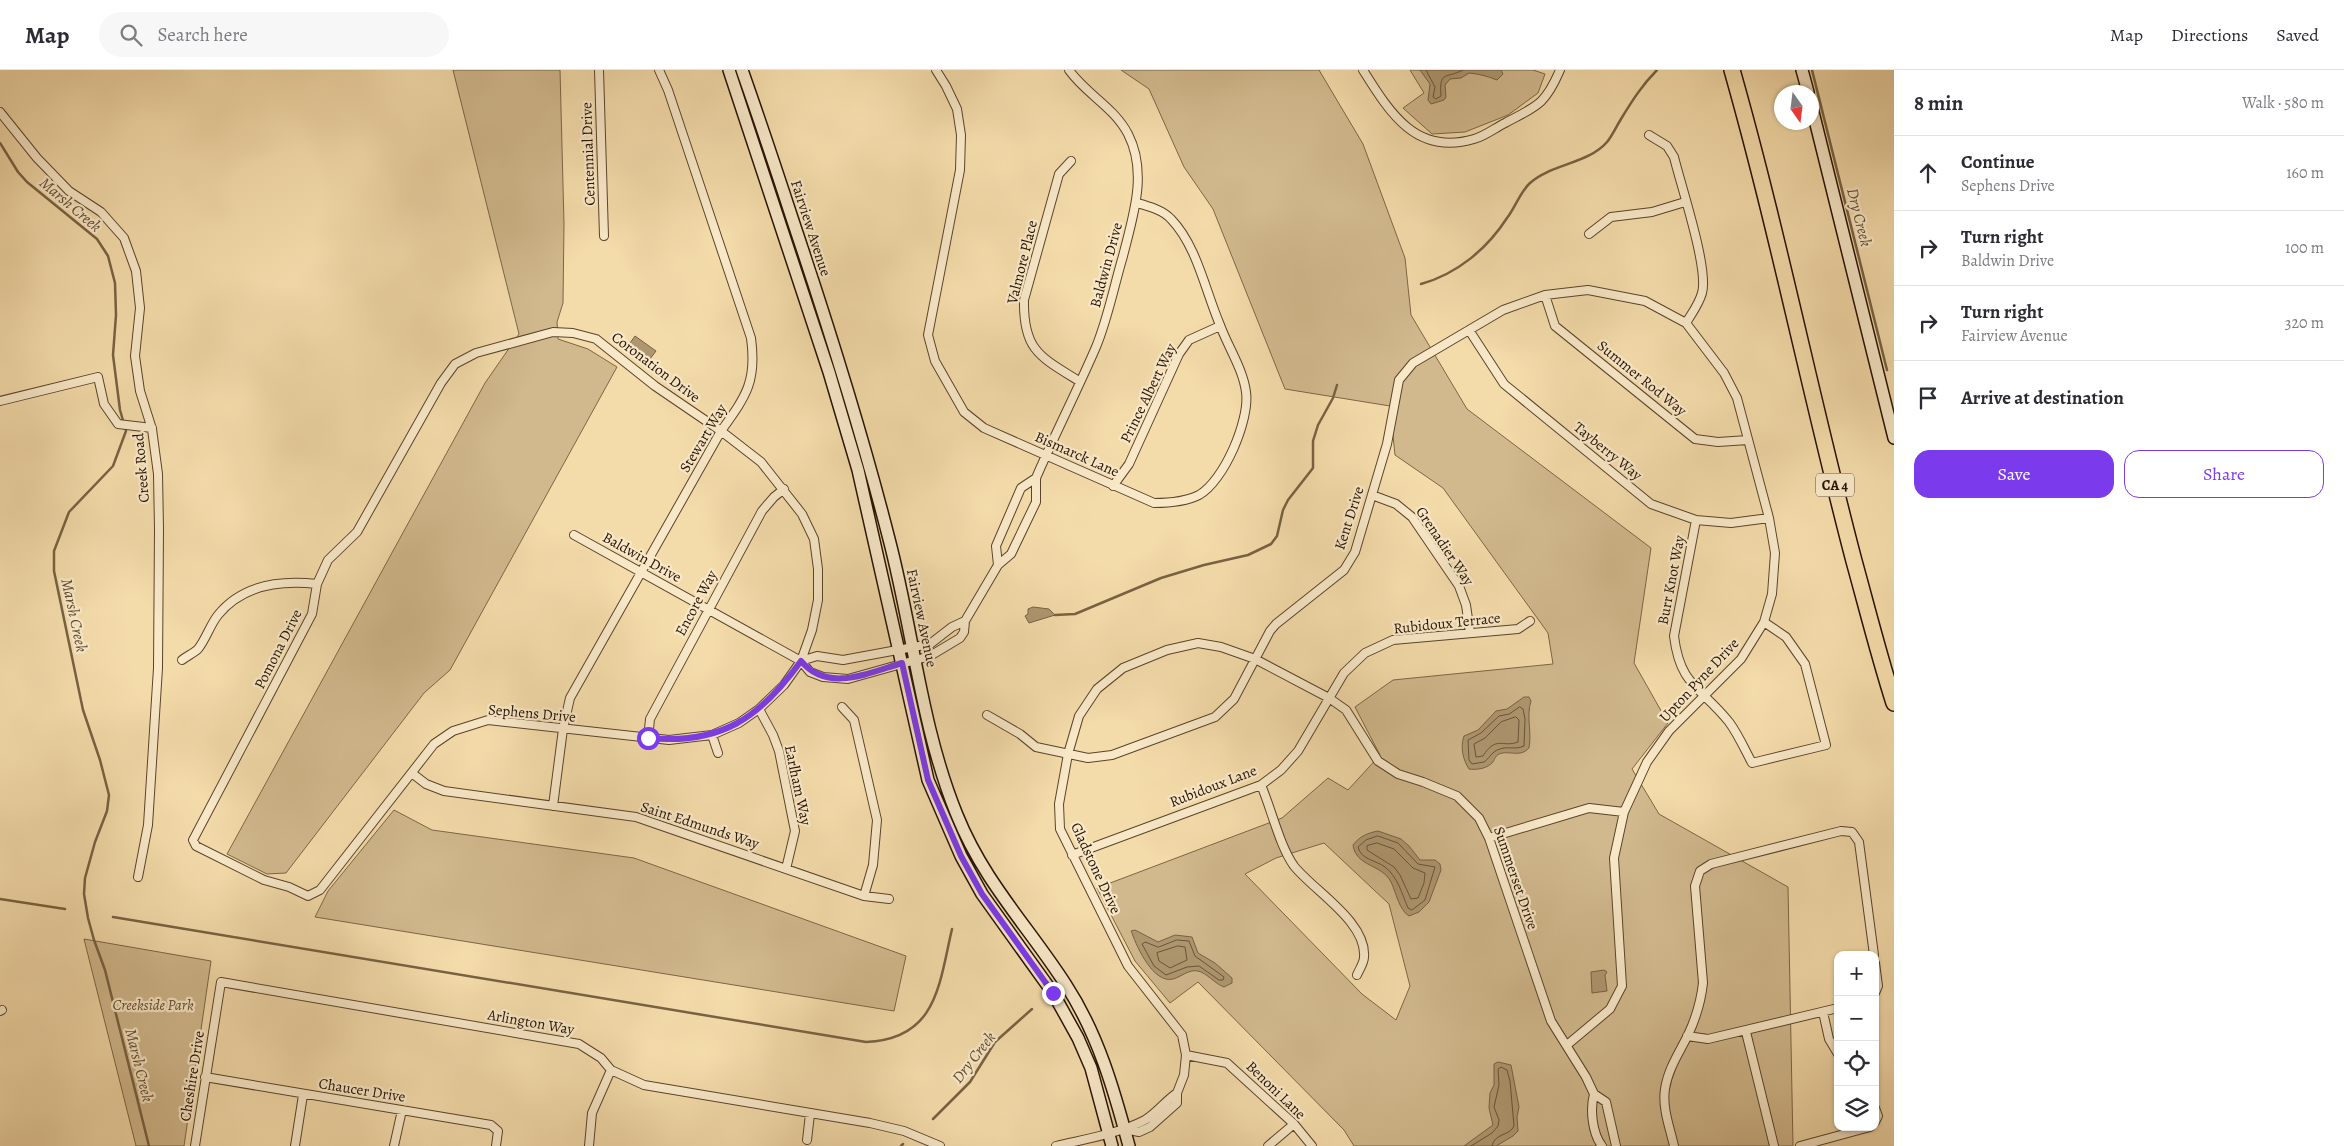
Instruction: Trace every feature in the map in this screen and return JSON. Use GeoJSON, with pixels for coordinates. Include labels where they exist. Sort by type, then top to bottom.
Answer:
{"type":"FeatureCollection","features":[{"type":"Feature","properties":{"kind":"highway","name":"CA 4"},"geometry":{"type":"LineString","coordinates":[[1732,70],[1767,198],[1835,487],[1892,696]]}},
{"type":"Feature","properties":{"kind":"highway","name":"CA 4"},"geometry":{"type":"LineString","coordinates":[[1787,279],[1800,317],[1882,634],[1894,672]]}},
{"type":"Feature","properties":{"kind":"highway"},"geometry":{"type":"LineString","coordinates":[[1892,696],[1894,710]]}},
{"type":"Feature","properties":{"kind":"street","name":"Centennial Drive"},"geometry":{"type":"LineString","coordinates":[[599,70],[604,236]]}},
{"type":"Feature","properties":{"kind":"street","name":"Stewart Way"},"geometry":{"type":"LineString","coordinates":[[553,806],[563,729],[570,698],[721,431],[740,405],[750,385],[754,361],[751,338],[668,90],[659,70]]}},
{"type":"Feature","properties":{"kind":"street","name":"Fairview Avenue"},"geometry":{"type":"LineString","coordinates":[[729,70],[829,372],[858,470],[928,780],[961,856],[982,894],[1053,993],[1078,1038],[1091,1068],[1112,1146]]}},
{"type":"Feature","properties":{"kind":"street","name":"Fairview Avenue"},"geometry":{"type":"LineString","coordinates":[[742,70],[814,286],[870,464],[895,562],[932,735],[956,815],[974,852],[996,890],[1066,985],[1097,1042],[1110,1077],[1129,1146]]}},
{"type":"Feature","properties":{"kind":"street","name":"Bismarck Lane"},"geometry":{"type":"LineString","coordinates":[[936,70],[957,109],[961,135],[960,170],[928,335],[930,349],[964,412],[984,428],[1113,486],[1154,502],[1176,502],[1199,495],[1219,476],[1246,417],[1246,392],[1239,369],[1220,326],[1186,237],[1170,217],[1150,207],[1137,204]]}},
{"type":"Feature","properties":{"kind":"street","name":"Baldwin Drive"},"geometry":{"type":"LineString","coordinates":[[574,535],[801,661],[810,672],[823,677],[848,679],[930,656],[960,638],[964,632],[965,621],[998,565],[1011,554],[1036,502],[1036,478],[1104,325],[1137,204],[1138,173],[1135,152],[1128,134],[1116,115],[1078,82],[1069,70]]}},
{"type":"Feature","properties":{"kind":"street"},"geometry":{"type":"LineString","coordinates":[[1363,70],[1383,103],[1406,128],[1420,137],[1438,143],[1475,139],[1537,106],[1551,92],[1560,70]]}},
{"type":"Feature","properties":{"kind":"street"},"geometry":{"type":"LineString","coordinates":[[1802,70],[1806,85]]}},
{"type":"Feature","properties":{"kind":"street","name":"Creek Road"},"geometry":{"type":"LineString","coordinates":[[0,112],[38,158],[69,191],[101,212],[124,238],[136,271],[140,308],[136,356],[140,391],[152,428],[158,474],[158,668],[148,825],[138,877]]}},
{"type":"Feature","properties":{"kind":"street"},"geometry":{"type":"LineString","coordinates":[[1817,130],[1894,438]]}},
{"type":"Feature","properties":{"kind":"street"},"geometry":{"type":"LineString","coordinates":[[1649,135],[1667,146],[1674,157],[1704,270],[1703,291],[1686,323]]}},
{"type":"Feature","properties":{"kind":"street","name":"Valmore Place"},"geometry":{"type":"LineString","coordinates":[[1071,161],[1059,174],[1024,300],[1023,316],[1027,336],[1040,357],[1079,381]]}},
{"type":"Feature","properties":{"kind":"street"},"geometry":{"type":"LineString","coordinates":[[1589,234],[1611,217],[1652,212],[1685,202]]}},
{"type":"Feature","properties":{"kind":"street","name":"Kent Drive"},"geometry":{"type":"LineString","coordinates":[[987,715],[1020,734],[1036,747],[1088,758],[1112,754],[1214,717],[1234,699],[1276,624],[1344,570],[1356,552],[1387,444],[1398,380],[1413,362],[1503,310],[1545,295],[1588,290],[1646,301],[1686,323]]}},
{"type":"Feature","properties":{"kind":"street","name":"Summer Rod Way"},"geometry":{"type":"LineString","coordinates":[[1545,295],[1555,326],[1695,439],[1718,442],[1748,440]]}},
{"type":"Feature","properties":{"kind":"street","name":"Upton Pyne Drive"},"geometry":{"type":"LineString","coordinates":[[1567,1045],[1610,1009],[1622,986],[1614,858],[1624,812],[1647,762],[1669,731],[1741,659],[1764,622],[1772,594],[1775,553],[1769,518],[1737,398],[1724,373],[1686,323]]}},
{"type":"Feature","properties":{"kind":"street","name":"Prince Albert Way"},"geometry":{"type":"LineString","coordinates":[[1113,486],[1128,464],[1179,354],[1189,340],[1220,326]]}},
{"type":"Feature","properties":{"kind":"street","name":"Tayberry Way"},"geometry":{"type":"LineString","coordinates":[[1469,330],[1504,384],[1651,504],[1696,520],[1731,523],[1769,518]]}},
{"type":"Feature","properties":{"kind":"street","name":"Coronation Drive"},"geometry":{"type":"LineString","coordinates":[[455,364],[476,353],[553,332],[573,333],[596,340],[655,386],[721,431],[761,462],[802,514],[814,539],[818,569],[818,600],[812,630],[801,661]]}},
{"type":"Feature","properties":{"kind":"street","name":"Pomona Drive"},"geometry":{"type":"LineString","coordinates":[[308,896],[289,887],[264,880],[196,846],[193,840],[312,614],[317,584],[328,560],[357,532],[441,383],[455,364]]}},
{"type":"Feature","properties":{"kind":"street"},"geometry":{"type":"LineString","coordinates":[[0,401],[98,377],[104,404],[118,424],[152,428]]}},
{"type":"Feature","properties":{"kind":"street","name":"Baldwin Drive"},"geometry":{"type":"LineString","coordinates":[[998,565],[996,546],[1021,488],[1036,478]]}},
{"type":"Feature","properties":{"kind":"street","name":"Encore Way"},"geometry":{"type":"LineString","coordinates":[[648,738],[650,719],[708,608],[762,512],[774,497],[784,489]]}},
{"type":"Feature","properties":{"kind":"street","name":"Grenadier Way"},"geometry":{"type":"LineString","coordinates":[[1372,495],[1396,504],[1412,517],[1459,586],[1466,605],[1470,633]]}},
{"type":"Feature","properties":{"kind":"street","name":"Burr Knot Way"},"geometry":{"type":"LineString","coordinates":[[1696,520],[1674,636],[1676,655],[1682,673],[1729,723],[1752,763],[1826,746],[1805,664],[1786,636],[1764,622]]}},
{"type":"Feature","properties":{"kind":"street"},"geometry":{"type":"LineString","coordinates":[[182,660],[198,649],[219,614],[236,598],[264,586],[292,581],[317,584]]}},
{"type":"Feature","properties":{"kind":"street","name":"Baldwin Drive"},"geometry":{"type":"LineString","coordinates":[[801,661],[817,656],[843,660],[930,644],[952,627],[965,621]]}},
{"type":"Feature","properties":{"kind":"street","name":"Rubidoux Terrace"},"geometry":{"type":"LineString","coordinates":[[1329,698],[1344,673],[1365,653],[1393,640],[1518,629],[1530,621]]}},
{"type":"Feature","properties":{"kind":"street","name":"Gladstone Drive"},"geometry":{"type":"LineString","coordinates":[[1109,1133],[1124,1129],[1139,1132],[1150,1127],[1163,1112],[1168,1099],[1177,1093],[1184,1075],[1186,1055],[1182,1035],[1128,966],[1060,829],[1059,804],[1068,754],[1079,716],[1097,689],[1123,668],[1167,650],[1198,643],[1221,647],[1255,659]]}},
{"type":"Feature","properties":{"kind":"street","name":"Summerset Drive"},"geometry":{"type":"LineString","coordinates":[[1255,659],[1329,698],[1346,710],[1378,761],[1398,774],[1457,796],[1479,818],[1489,838],[1551,1022],[1567,1045],[1594,1094],[1606,1102],[1616,1146]]}},
{"type":"Feature","properties":{"kind":"street","name":"Sephens Drive"},"geometry":{"type":"LineString","coordinates":[[308,896],[320,890],[434,744],[453,731],[472,723],[488,720],[669,740],[712,735],[739,723],[759,709],[784,685],[801,661]]}},
{"type":"Feature","properties":{"kind":"street","name":"Rubidoux Lane"},"geometry":{"type":"LineString","coordinates":[[1072,855],[1260,785],[1281,770],[1298,750],[1329,698]]}},
{"type":"Feature","properties":{"kind":"street"},"geometry":{"type":"LineString","coordinates":[[842,707],[854,720],[877,820],[873,865],[864,896]]}},
{"type":"Feature","properties":{"kind":"street","name":"Earlham Way"},"geometry":{"type":"LineString","coordinates":[[759,709],[779,751],[795,831],[786,869]]}},
{"type":"Feature","properties":{"kind":"street"},"geometry":{"type":"LineString","coordinates":[[712,735],[718,753]]}},
{"type":"Feature","properties":{"kind":"street","name":"Saint Edmunds Way"},"geometry":{"type":"LineString","coordinates":[[412,774],[426,784],[444,791],[636,817],[864,896],[888,899]]}},
{"type":"Feature","properties":{"kind":"street"},"geometry":{"type":"LineString","coordinates":[[1260,785],[1286,851],[1294,865],[1351,922],[1361,938],[1364,958],[1357,975]]}},
{"type":"Feature","properties":{"kind":"street"},"geometry":{"type":"LineString","coordinates":[[1489,838],[1590,808],[1624,812]]}},
{"type":"Feature","properties":{"kind":"street"},"geometry":{"type":"LineString","coordinates":[[1674,1146],[1665,1109],[1665,1089],[1673,1061],[1697,1015],[1703,983],[1695,886],[1700,871],[1711,864],[1841,831],[1852,832],[1859,842],[1873,951]]}},
{"type":"Feature","properties":{"kind":"street","name":"Arlington Way"},"geometry":{"type":"LineString","coordinates":[[221,982],[579,1044],[601,1058],[611,1070],[644,1085],[870,1123],[904,1131],[940,1146]]}},
{"type":"Feature","properties":{"kind":"street","name":"Cheshire Drive"},"geometry":{"type":"LineString","coordinates":[[195,1146],[221,982]]}},
{"type":"Feature","properties":{"kind":"street"},"geometry":{"type":"LineString","coordinates":[[1687,1036],[1708,1039],[1746,1032],[1834,1009]]}},
{"type":"Feature","properties":{"kind":"street"},"geometry":{"type":"LineString","coordinates":[[1823,1012],[1829,1039],[1834,1047]]}},
{"type":"Feature","properties":{"kind":"street"},"geometry":{"type":"LineString","coordinates":[[1746,1032],[1774,1146]]}},
{"type":"Feature","properties":{"kind":"street","name":"Benoni Lane"},"geometry":{"type":"LineString","coordinates":[[1186,1055],[1227,1063],[1294,1124],[1312,1146]]}},
{"type":"Feature","properties":{"kind":"street"},"geometry":{"type":"LineString","coordinates":[[589,1146],[592,1113],[611,1070]]}},
{"type":"Feature","properties":{"kind":"street","name":"Chaucer Drive"},"geometry":{"type":"LineString","coordinates":[[205,1077],[491,1125],[498,1131],[496,1146]]}},
{"type":"Feature","properties":{"kind":"street"},"geometry":{"type":"LineString","coordinates":[[1594,1094],[1590,1106],[1598,1141],[1602,1146]]}},
{"type":"Feature","properties":{"kind":"street"},"geometry":{"type":"LineString","coordinates":[[295,1146],[304,1095]]}},
{"type":"Feature","properties":{"kind":"street"},"geometry":{"type":"LineString","coordinates":[[394,1146],[402,1110]]}},
{"type":"Feature","properties":{"kind":"street"},"geometry":{"type":"LineString","coordinates":[[807,1140],[810,1114]]}},
{"type":"Feature","properties":{"kind":"street"},"geometry":{"type":"LineString","coordinates":[[1268,1146],[1294,1124]]}},
{"type":"Feature","properties":{"kind":"street"},"geometry":{"type":"LineString","coordinates":[[1800,1146],[1855,1131]]}},
{"type":"Feature","properties":{"kind":"street"},"geometry":{"type":"LineString","coordinates":[[1056,1146],[1109,1133]]}},
{"type":"Feature","properties":{"kind":"green space"},"geometry":{"type":"Polygon","coordinates":[[[453,70],[560,70],[564,224],[563,303],[557,322],[558,339],[588,349],[617,367],[450,670],[424,693],[286,873],[267,874],[227,854],[485,383],[519,334],[453,70]]]}},
{"type":"Feature","properties":{"kind":"green space"},"geometry":{"type":"Polygon","coordinates":[[[1121,70],[1319,70],[1363,144],[1405,258],[1411,315],[1467,409],[1651,548],[1634,663],[1668,723],[1632,769],[1659,814],[1788,887],[1793,1146],[1354,1146],[1344,1130],[1198,982],[1170,1003],[1135,961],[1097,888],[1282,818],[1328,778],[1348,790],[1380,755],[1355,707],[1393,680],[1553,664],[1548,633],[1443,488],[1395,455],[1390,406],[1285,389],[1213,209],[1184,167],[1149,89],[1121,70]],[[1324,843],[1276,858],[1245,874],[1362,994],[1396,1020],[1410,986],[1389,904],[1324,843]]]}},
{"type":"Feature","properties":{"kind":"green space"},"geometry":{"type":"Polygon","coordinates":[[[1410,70],[1533,70],[1545,74],[1538,93],[1508,115],[1465,132],[1432,134],[1403,108],[1424,93],[1410,70]]]}},
{"type":"Feature","properties":{"kind":"green space"},"geometry":{"type":"Polygon","coordinates":[[[394,810],[432,830],[634,858],[906,956],[894,1011],[315,917],[328,891],[394,810]]]}},
{"type":"Feature","properties":{"kind":"green space","name":"Creekside Park"},"geometry":{"type":"Polygon","coordinates":[[[84,939],[211,961],[184,1146],[136,1146],[84,939]]]}},
{"type":"Feature","properties":{"kind":"water"},"geometry":{"type":"Polygon","coordinates":[[[1420,70],[1501,70],[1503,74],[1497,80],[1469,73],[1461,78],[1450,79],[1445,85],[1446,97],[1444,100],[1431,104],[1428,100],[1430,84],[1420,70]]]}},
{"type":"Feature","properties":{"kind":"water"},"geometry":{"type":"Polygon","coordinates":[[[635,336],[656,351],[650,359],[630,343],[635,336]]]}},
{"type":"Feature","properties":{"kind":"water"},"geometry":{"type":"Polygon","coordinates":[[[1033,607],[1049,609],[1055,615],[1029,623],[1025,616],[1028,614],[1028,609],[1033,607]]]}},
{"type":"Feature","properties":{"kind":"water"},"geometry":{"type":"Polygon","coordinates":[[[1524,697],[1529,697],[1531,701],[1529,712],[1529,748],[1522,753],[1499,754],[1487,767],[1469,769],[1463,753],[1464,736],[1478,730],[1496,711],[1507,709],[1524,697]]]}},
{"type":"Feature","properties":{"kind":"water"},"geometry":{"type":"Polygon","coordinates":[[[1378,831],[1401,839],[1420,860],[1435,860],[1440,864],[1441,870],[1429,902],[1419,912],[1409,916],[1400,905],[1387,876],[1364,862],[1355,852],[1353,845],[1358,840],[1367,834],[1378,831]]]}},
{"type":"Feature","properties":{"kind":"water"},"geometry":{"type":"Polygon","coordinates":[[[1135,930],[1158,942],[1175,935],[1192,937],[1198,953],[1215,963],[1232,978],[1232,983],[1224,987],[1198,971],[1188,972],[1173,979],[1159,976],[1147,964],[1142,955],[1131,931],[1135,930]]]}},
{"type":"Feature","properties":{"kind":"water"},"geometry":{"type":"Polygon","coordinates":[[[1604,970],[1607,972],[1605,975],[1607,991],[1592,993],[1591,972],[1604,970]]]}},
{"type":"Feature","properties":{"kind":"water"},"geometry":{"type":"Polygon","coordinates":[[[1498,1062],[1511,1065],[1519,1107],[1517,1117],[1518,1131],[1496,1146],[1464,1146],[1493,1125],[1489,1108],[1490,1093],[1494,1085],[1494,1064],[1498,1062]]]}},
{"type":"Feature","properties":{"kind":"waterway"},"geometry":{"type":"LineString","coordinates":[[1421,284],[1447,274],[1480,250],[1499,229],[1530,183],[1548,172],[1590,155],[1607,142],[1638,93],[1657,70]]}},
{"type":"Feature","properties":{"kind":"waterway","name":"Dry Creek"},"geometry":{"type":"LineString","coordinates":[[1812,70],[1887,370]]}},
{"type":"Feature","properties":{"kind":"waterway","name":"Marsh Creek"},"geometry":{"type":"LineString","coordinates":[[0,143],[18,172],[27,182],[97,239],[108,256],[115,283],[116,315],[113,355],[120,410],[126,431],[113,466],[69,512],[54,551],[54,571],[83,710],[100,760],[109,795],[107,811],[95,842],[85,878],[84,894],[88,918],[105,970],[149,1146]]}},
{"type":"Feature","properties":{"kind":"waterway"},"geometry":{"type":"LineString","coordinates":[[1055,615],[1075,614],[1161,578],[1204,565],[1248,555],[1271,544],[1277,536],[1283,510],[1288,500],[1313,468],[1313,441],[1318,425],[1333,398],[1337,385]]}},
{"type":"Feature","properties":{"kind":"waterway"},"geometry":{"type":"LineString","coordinates":[[0,899],[65,909]]}},
{"type":"Feature","properties":{"kind":"waterway"},"geometry":{"type":"LineString","coordinates":[[113,917],[866,1042],[890,1039],[908,1031],[921,1020],[931,1005],[938,989],[952,929]]}},
{"type":"Feature","properties":{"kind":"waterway","name":"Dry Creek"},"geometry":{"type":"LineString","coordinates":[[933,1119],[970,1082],[995,1042],[1032,1009]]}},
{"type":"Feature","properties":{"kind":"route"},"geometry":{"type":"LineString","coordinates":[[648,738],[688,739],[712,735],[739,723],[759,709],[784,685],[801,661],[810,672],[823,677],[848,679],[902,663],[928,780],[961,856],[982,894],[1008,934],[1053,993]]}}]}
